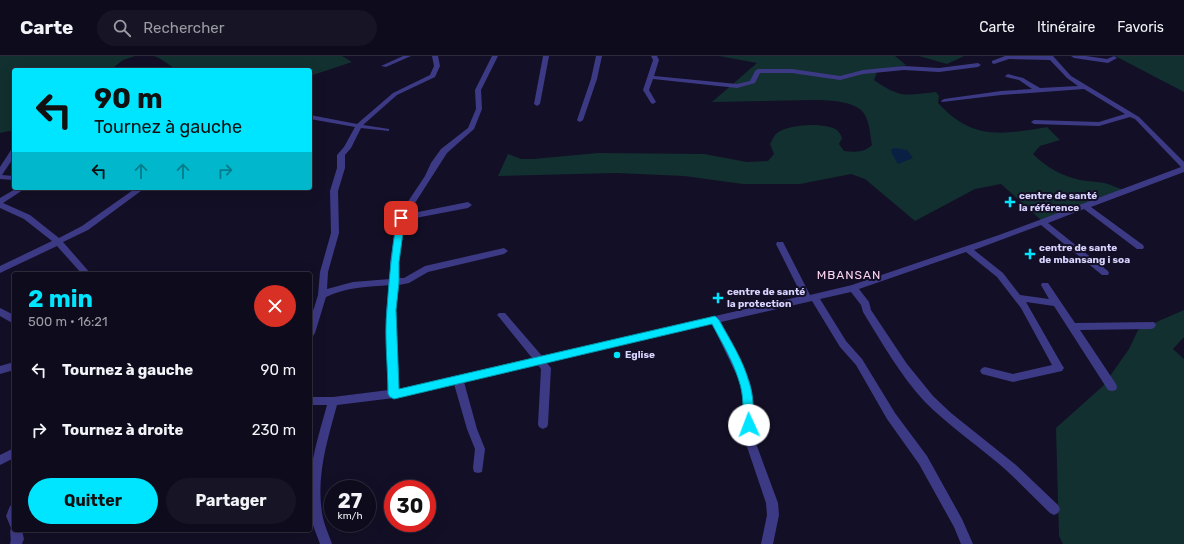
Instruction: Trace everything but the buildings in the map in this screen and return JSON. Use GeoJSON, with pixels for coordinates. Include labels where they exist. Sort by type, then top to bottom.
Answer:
{"type":"FeatureCollection","features":[{"type":"Feature","properties":{"kind":"street"},"geometry":{"type":"LineString","coordinates":[[384,66],[408,56]]}},
{"type":"Feature","properties":{"kind":"street"},"geometry":{"type":"LineString","coordinates":[[312,327],[322,295],[324,272],[335,233],[334,191],[341,168],[341,155],[347,148],[359,126],[395,94],[433,76],[437,66],[435,56]]}},
{"type":"Feature","properties":{"kind":"street"},"geometry":{"type":"LineString","coordinates":[[394,394],[391,310],[395,282],[394,262],[401,218],[430,176],[435,163],[444,150],[471,129],[479,109],[478,90],[495,56]]}},
{"type":"Feature","properties":{"kind":"street"},"geometry":{"type":"LineString","coordinates":[[537,104],[546,56]]}},
{"type":"Feature","properties":{"kind":"street"},"geometry":{"type":"LineString","coordinates":[[580,120],[594,79],[599,56]]}},
{"type":"Feature","properties":{"kind":"street"},"geometry":{"type":"LineString","coordinates":[[653,102],[646,90],[656,60],[654,56]]}},
{"type":"Feature","properties":{"kind":"street"},"geometry":{"type":"LineString","coordinates":[[1074,56],[1108,61],[1114,58]]}},
{"type":"Feature","properties":{"kind":"street"},"geometry":{"type":"LineString","coordinates":[[312,400],[333,401],[394,394],[853,288],[1042,222],[1184,167],[1144,124],[1131,114],[1070,77],[1051,57],[1008,57],[994,62]]}},
{"type":"Feature","properties":{"kind":"street"},"geometry":{"type":"LineString","coordinates":[[650,77],[737,86],[753,82],[758,71],[792,71],[840,78],[863,72],[904,68],[939,70],[978,65]]}},
{"type":"Feature","properties":{"kind":"street"},"geometry":{"type":"LineString","coordinates":[[1008,76],[1021,79],[1038,90]]}},
{"type":"Feature","properties":{"kind":"street"},"geometry":{"type":"LineString","coordinates":[[944,101],[1038,90],[1085,87]]}},
{"type":"Feature","properties":{"kind":"street"},"geometry":{"type":"LineString","coordinates":[[1034,122],[1099,124],[1131,114]]}},
{"type":"Feature","properties":{"kind":"street"},"geometry":{"type":"LineString","coordinates":[[312,117],[387,130]]}},
{"type":"Feature","properties":{"kind":"street"},"geometry":{"type":"LineString","coordinates":[[0,173],[12,155]]}},
{"type":"Feature","properties":{"kind":"street"},"geometry":{"type":"LineString","coordinates":[[0,177],[12,178]]}},
{"type":"Feature","properties":{"kind":"street"},"geometry":{"type":"LineString","coordinates":[[19,190],[0,203],[34,220],[59,242],[84,272]]}},
{"type":"Feature","properties":{"kind":"street"},"geometry":{"type":"LineString","coordinates":[[0,270],[85,228],[138,190]]}},
{"type":"Feature","properties":{"kind":"street"},"geometry":{"type":"LineString","coordinates":[[401,218],[468,205]]}},
{"type":"Feature","properties":{"kind":"street"},"geometry":{"type":"LineString","coordinates":[[1084,206],[1140,247]]}},
{"type":"Feature","properties":{"kind":"street"},"geometry":{"type":"LineString","coordinates":[[1042,222],[1105,273]]}},
{"type":"Feature","properties":{"kind":"street"},"geometry":{"type":"LineString","coordinates":[[780,244],[811,298],[842,344],[859,362],[891,416],[923,460],[958,523],[967,544]]}},
{"type":"Feature","properties":{"kind":"street"},"geometry":{"type":"LineString","coordinates":[[968,249],[1000,275],[1018,298],[1059,368],[1012,378],[985,371]]}},
{"type":"Feature","properties":{"kind":"street"},"geometry":{"type":"LineString","coordinates":[[322,295],[332,290],[353,285],[382,281],[406,281],[425,269],[504,251]]}},
{"type":"Feature","properties":{"kind":"street"},"geometry":{"type":"LineString","coordinates":[[1045,285],[1112,387]]}},
{"type":"Feature","properties":{"kind":"street"},"geometry":{"type":"LineString","coordinates":[[853,288],[866,304],[866,310],[893,353],[929,400],[1007,464],[1054,509]]}},
{"type":"Feature","properties":{"kind":"street"},"geometry":{"type":"LineString","coordinates":[[1018,298],[1057,303]]}},
{"type":"Feature","properties":{"kind":"street"},"geometry":{"type":"LineString","coordinates":[[0,311],[12,319]]}},
{"type":"Feature","properties":{"kind":"street"},"geometry":{"type":"LineString","coordinates":[[502,315],[546,368],[543,424]]}},
{"type":"Feature","properties":{"kind":"street"},"geometry":{"type":"LineString","coordinates":[[715,320],[745,382],[748,400],[749,438],[772,503],[773,515],[767,544]]}},
{"type":"Feature","properties":{"kind":"street"},"geometry":{"type":"LineString","coordinates":[[1073,327],[1151,325]]}},
{"type":"Feature","properties":{"kind":"street"},"geometry":{"type":"LineString","coordinates":[[0,370],[12,367]]}},
{"type":"Feature","properties":{"kind":"street"},"geometry":{"type":"LineString","coordinates":[[458,380],[472,429],[480,449],[478,468]]}},
{"type":"Feature","properties":{"kind":"street"},"geometry":{"type":"LineString","coordinates":[[326,544],[317,517],[314,488],[318,458],[333,401]]}},
{"type":"Feature","properties":{"kind":"street"},"geometry":{"type":"LineString","coordinates":[[0,460],[12,454]]}},
{"type":"Feature","properties":{"kind":"street"},"geometry":{"type":"LineString","coordinates":[[16,532],[18,539],[16,544]]}},
{"type":"Feature","properties":{"kind":"green space"},"geometry":{"type":"Polygon","coordinates":[[[0,56],[135,56],[123,60],[113,68],[12,68],[12,130],[0,133],[0,56]]]}},
{"type":"Feature","properties":{"kind":"green space"},"geometry":{"type":"Polygon","coordinates":[[[154,56],[342,56],[352,62],[312,75],[312,68],[174,68],[154,56]]]}},
{"type":"Feature","properties":{"kind":"green space"},"geometry":{"type":"Polygon","coordinates":[[[719,56],[895,56],[906,65],[877,72],[874,80],[883,86],[898,93],[910,95],[936,92],[939,96],[938,103],[951,115],[975,129],[1001,133],[1047,127],[1060,140],[1040,146],[1033,154],[1043,163],[1073,178],[1083,181],[1105,183],[1126,191],[1042,221],[1001,184],[975,189],[915,221],[865,179],[851,174],[800,184],[743,184],[684,176],[616,173],[498,176],[508,154],[521,159],[533,159],[598,153],[704,154],[747,162],[768,161],[774,154],[770,144],[776,134],[782,130],[807,125],[831,127],[837,130],[842,138],[839,144],[844,151],[863,151],[872,145],[869,126],[865,115],[856,107],[842,102],[820,100],[712,102],[757,63],[719,56]]]}},
{"type":"Feature","properties":{"kind":"green space"},"geometry":{"type":"Polygon","coordinates":[[[919,56],[964,56],[947,64],[919,56]]]}},
{"type":"Feature","properties":{"kind":"green space"},"geometry":{"type":"Polygon","coordinates":[[[1115,56],[1184,56],[1184,92],[1115,56]]]}},
{"type":"Feature","properties":{"kind":"green space"},"geometry":{"type":"Polygon","coordinates":[[[1184,310],[1184,337],[1173,349],[1184,359],[1184,544],[1063,544],[1059,536],[1056,428],[1103,386],[1129,349],[1138,330],[1184,310]]]}},
{"type":"Feature","properties":{"kind":"water"},"geometry":{"type":"Polygon","coordinates":[[[896,148],[907,150],[913,158],[898,164],[892,154],[891,149],[896,148]]]}},
{"type":"Feature","properties":{"kind":"place","name":"centre de santé la référence"},"geometry":{"type":"Point","coordinates":[1010,202]}},
{"type":"Feature","properties":{"kind":"place","name":"centre de sante de mbansang i soa"},"geometry":{"type":"Point","coordinates":[1030,254]}},
{"type":"Feature","properties":{"kind":"place","name":"centre de santé la protection"},"geometry":{"type":"Point","coordinates":[718,298]}},
{"type":"Feature","properties":{"kind":"place","name":"Eglise"},"geometry":{"type":"Point","coordinates":[617,355]}},
{"type":"Feature","properties":{"kind":"district","name":"MBANSAN"},"geometry":{"type":"Point","coordinates":[849,275]}},
{"type":"Feature","properties":{"kind":"route"},"geometry":{"type":"LineString","coordinates":[[401,218],[394,262],[395,282],[391,310],[394,394],[715,320],[745,382],[748,400],[749,425]]}}]}
